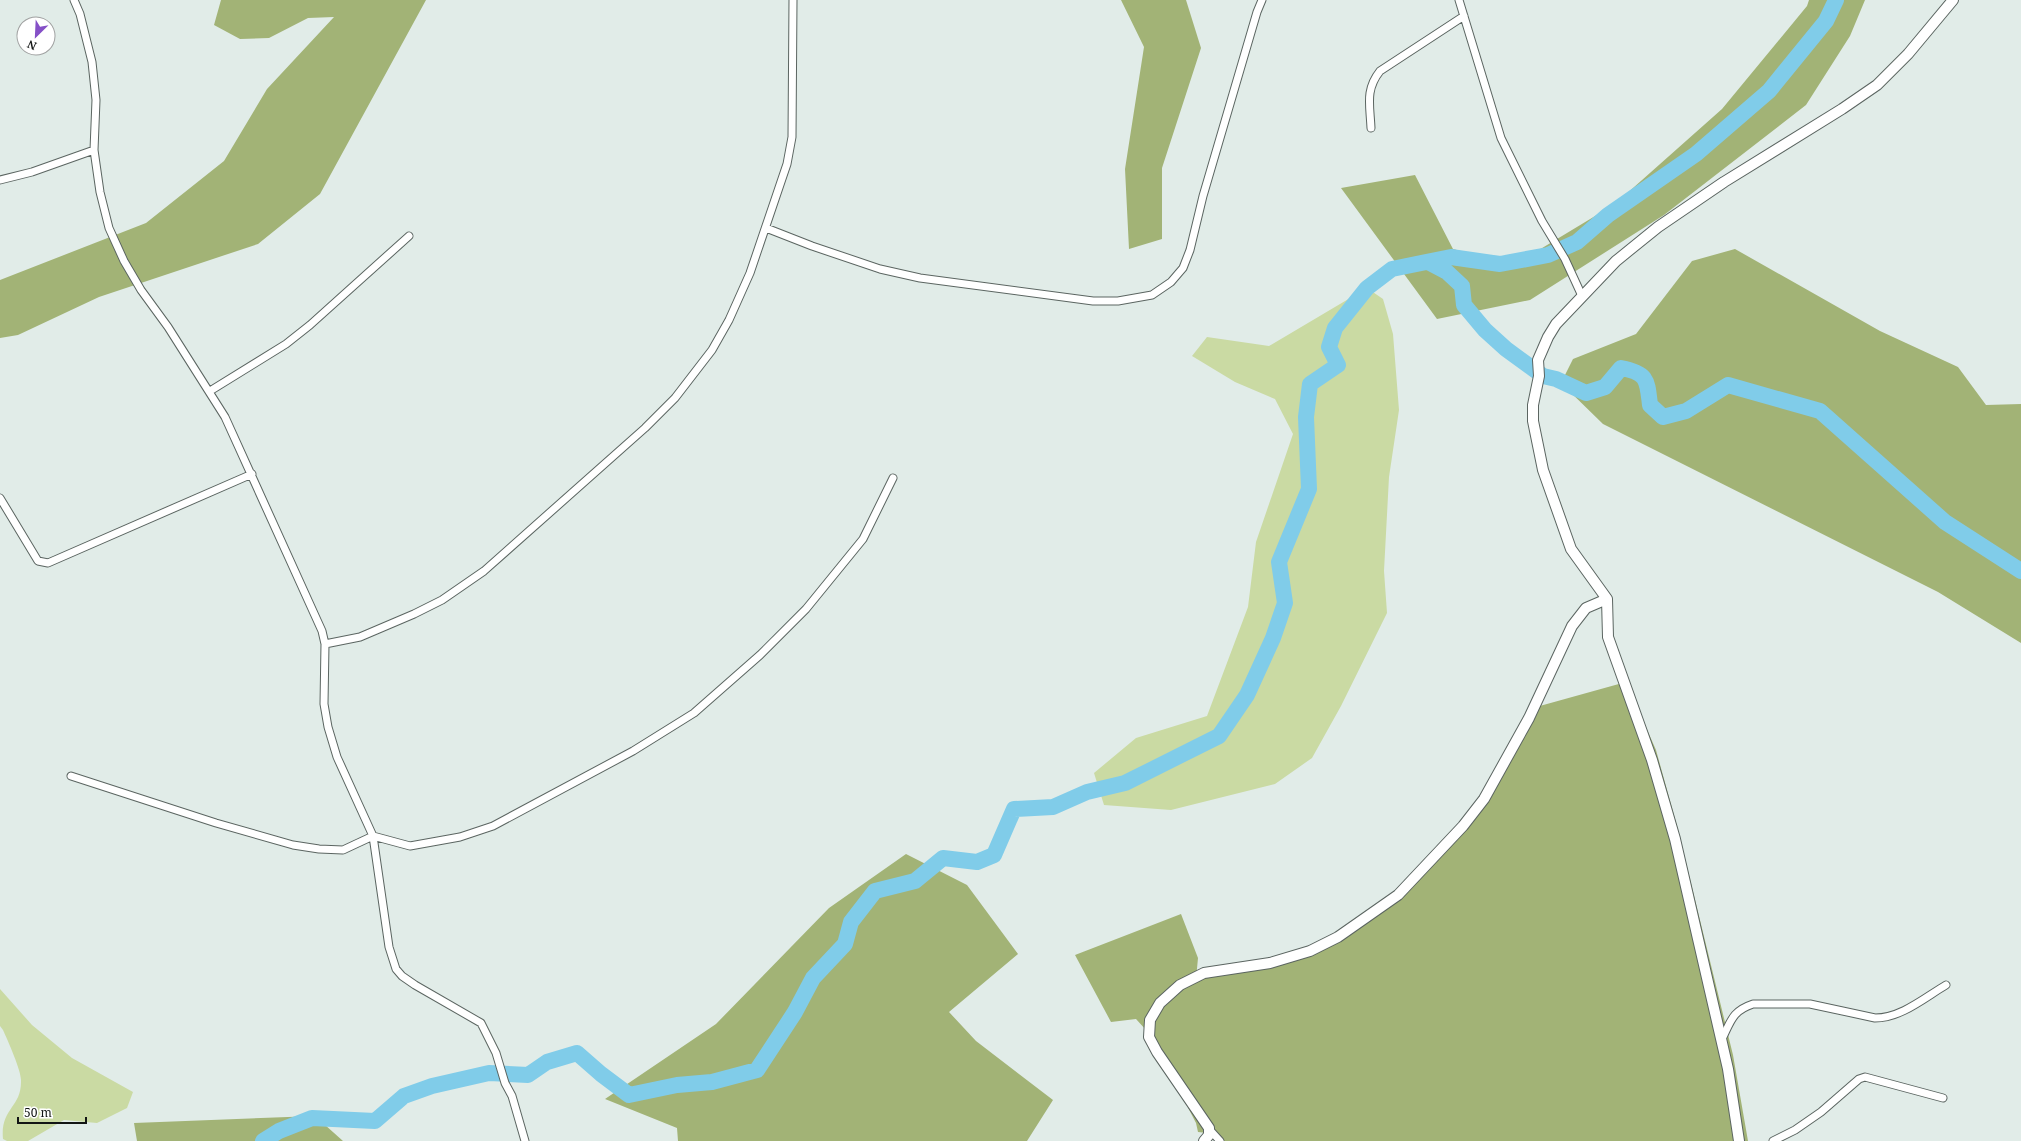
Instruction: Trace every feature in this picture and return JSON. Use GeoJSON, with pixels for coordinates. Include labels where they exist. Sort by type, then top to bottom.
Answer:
{"type":"FeatureCollection","features":[{"type":"Feature","properties":{"kind":"main road"},"geometry":{"type":"LineString","coordinates":[[1739,1141],[1722,1039],[1674,839],[1652,760],[1608,637],[1607,599],[1571,549],[1543,470],[1533,421],[1533,405],[1539,376],[1538,360],[1548,337],[1556,324],[1616,261],[1658,228],[1724,182],[1842,109],[1877,85],[1903,59],[1953,0]]}},
{"type":"Feature","properties":{"kind":"main road"},"geometry":{"type":"LineString","coordinates":[[1204,1141],[1209,1135],[1210,1130],[1157,1052],[1149,1037],[1150,1020],[1160,1003],[1180,985],[1204,973],[1270,963],[1310,951],[1338,937],[1398,895],[1464,826],[1484,799],[1529,718],[1572,626],[1586,608],[1607,599]]}},
{"type":"Feature","properties":{"kind":"street"},"geometry":{"type":"LineString","coordinates":[[74,0],[80,14],[92,62],[96,100],[94,150],[100,192],[109,228],[124,261],[141,290],[168,327],[210,391],[225,417],[322,631],[325,644],[324,704],[328,727],[337,757],[373,836],[389,947],[396,969],[402,976],[415,985],[481,1024],[496,1053],[505,1083],[512,1096],[525,1141]]}},
{"type":"Feature","properties":{"kind":"street"},"geometry":{"type":"LineString","coordinates":[[325,644],[360,637],[435,604],[458,590],[484,571],[645,428],[675,398],[712,350],[729,320],[747,279],[787,164],[792,137],[793,0]]}},
{"type":"Feature","properties":{"kind":"street"},"geometry":{"type":"LineString","coordinates":[[766,228],[880,270],[920,278],[1093,301],[1118,301],[1152,296],[1172,282],[1183,268],[1190,250],[1203,196],[1257,12],[1262,0]]}},
{"type":"Feature","properties":{"kind":"street"},"geometry":{"type":"LineString","coordinates":[[1459,0],[1501,138],[1542,221],[1555,240],[1565,259],[1582,296]]}},
{"type":"Feature","properties":{"kind":"street"},"geometry":{"type":"LineString","coordinates":[[1371,128],[1369,94],[1372,81],[1380,71],[1464,16]]}},
{"type":"Feature","properties":{"kind":"street"},"geometry":{"type":"LineString","coordinates":[[0,180],[32,172],[94,150]]}},
{"type":"Feature","properties":{"kind":"street"},"geometry":{"type":"LineString","coordinates":[[210,391],[286,344],[310,325],[408,236]]}},
{"type":"Feature","properties":{"kind":"street"},"geometry":{"type":"LineString","coordinates":[[0,498],[38,561],[48,563],[252,474]]}},
{"type":"Feature","properties":{"kind":"street"},"geometry":{"type":"LineString","coordinates":[[71,776],[216,823],[292,845],[320,850],[343,850],[373,836],[410,846],[460,837],[493,826],[633,751],[694,713],[760,655],[820,592],[863,539],[892,478]]}},
{"type":"Feature","properties":{"kind":"street"},"geometry":{"type":"LineString","coordinates":[[1722,1039],[1734,1014],[1745,1007],[1754,1004],[1810,1004],[1875,1018],[1883,1018],[1898,1014],[1946,985]]}},
{"type":"Feature","properties":{"kind":"street"},"geometry":{"type":"LineString","coordinates":[[1773,1141],[1795,1130],[1821,1112],[1859,1080],[1865,1077],[1943,1098]]}},
{"type":"Feature","properties":{"kind":"street"},"geometry":{"type":"LineString","coordinates":[[1210,1130],[1220,1141]]}},
{"type":"Feature","properties":{"kind":"green space"},"geometry":{"type":"Polygon","coordinates":[[[221,0],[426,0],[320,194],[258,244],[99,297],[18,335],[0,338],[0,280],[146,223],[224,161],[267,89],[334,17],[308,18],[269,38],[240,39],[214,25],[221,0]]]}},
{"type":"Feature","properties":{"kind":"green space"},"geometry":{"type":"Polygon","coordinates":[[[1121,0],[1186,0],[1201,48],[1162,168],[1162,239],[1129,249],[1125,169],[1144,47],[1121,0]]]}},
{"type":"Feature","properties":{"kind":"green space"},"geometry":{"type":"Polygon","coordinates":[[[1809,0],[1865,0],[1850,36],[1806,105],[1664,215],[1530,300],[1437,319],[1341,188],[1415,175],[1453,249],[1514,265],[1615,204],[1722,109],[1807,6],[1809,0]]]}},
{"type":"Feature","properties":{"kind":"green space"},"geometry":{"type":"Polygon","coordinates":[[[1735,249],[1880,331],[1958,367],[1986,405],[2021,404],[2021,643],[1938,592],[1603,424],[1561,383],[1573,359],[1636,334],[1692,261],[1735,249]]]}},
{"type":"Feature","properties":{"kind":"green space"},"geometry":{"type":"Polygon","coordinates":[[[1367,288],[1383,299],[1393,334],[1399,410],[1389,477],[1384,571],[1387,613],[1341,706],[1312,758],[1275,784],[1171,810],[1104,805],[1094,773],[1136,738],[1207,716],[1248,607],[1256,542],[1293,434],[1275,399],[1235,382],[1192,356],[1207,337],[1269,346],[1367,288]]]}},
{"type":"Feature","properties":{"kind":"green space"},"geometry":{"type":"Polygon","coordinates":[[[1626,682],[1656,750],[1677,826],[1733,1055],[1748,1141],[1215,1141],[1207,1133],[1198,1132],[1196,1123],[1181,1094],[1149,1047],[1146,1030],[1136,1019],[1111,1022],[1075,955],[1181,914],[1198,958],[1196,979],[1227,975],[1294,960],[1389,902],[1476,806],[1529,709],[1626,682]]]}},
{"type":"Feature","properties":{"kind":"green space"},"geometry":{"type":"Polygon","coordinates":[[[906,854],[967,885],[1018,954],[949,1012],[976,1041],[1053,1100],[1027,1141],[678,1141],[677,1128],[605,1099],[716,1024],[829,908],[906,854]]]}},
{"type":"Feature","properties":{"kind":"green space"},"geometry":{"type":"Polygon","coordinates":[[[0,989],[32,1025],[72,1058],[133,1092],[127,1108],[97,1123],[64,1120],[28,1141],[7,1141],[3,1139],[5,1121],[18,1097],[21,1080],[14,1055],[0,1026],[0,989]]]}},
{"type":"Feature","properties":{"kind":"green space"},"geometry":{"type":"Polygon","coordinates":[[[315,1116],[343,1141],[137,1141],[134,1123],[315,1116]]]}},
{"type":"Feature","properties":{"kind":"waterway"},"geometry":{"type":"LineString","coordinates":[[263,1141],[279,1131],[312,1118],[375,1121],[404,1096],[432,1086],[489,1073],[528,1075],[547,1062],[577,1053],[601,1074],[629,1095],[677,1085],[712,1082],[757,1070],[795,1012],[813,978],[845,944],[851,922],[875,891],[915,881],[943,858],[977,862],[994,855],[1014,809],[1053,807],[1087,792],[1125,783],[1219,736],[1247,695],[1273,638],[1285,603],[1279,562],[1309,489],[1306,417],[1310,384],[1338,365],[1329,347],[1335,328],[1367,288],[1392,269],[1451,257],[1500,264],[1548,255],[1577,242],[1608,215],[1696,154],[1769,91],[1826,21],[1836,0]]}},
{"type":"Feature","properties":{"kind":"waterway"},"geometry":{"type":"LineString","coordinates":[[1428,262],[1447,272],[1462,286],[1464,305],[1485,330],[1506,349],[1543,376],[1556,379],[1586,393],[1605,387],[1621,368],[1641,375],[1647,384],[1650,405],[1663,417],[1686,411],[1728,385],[1820,411],[1945,522],[2021,571]]}}]}
